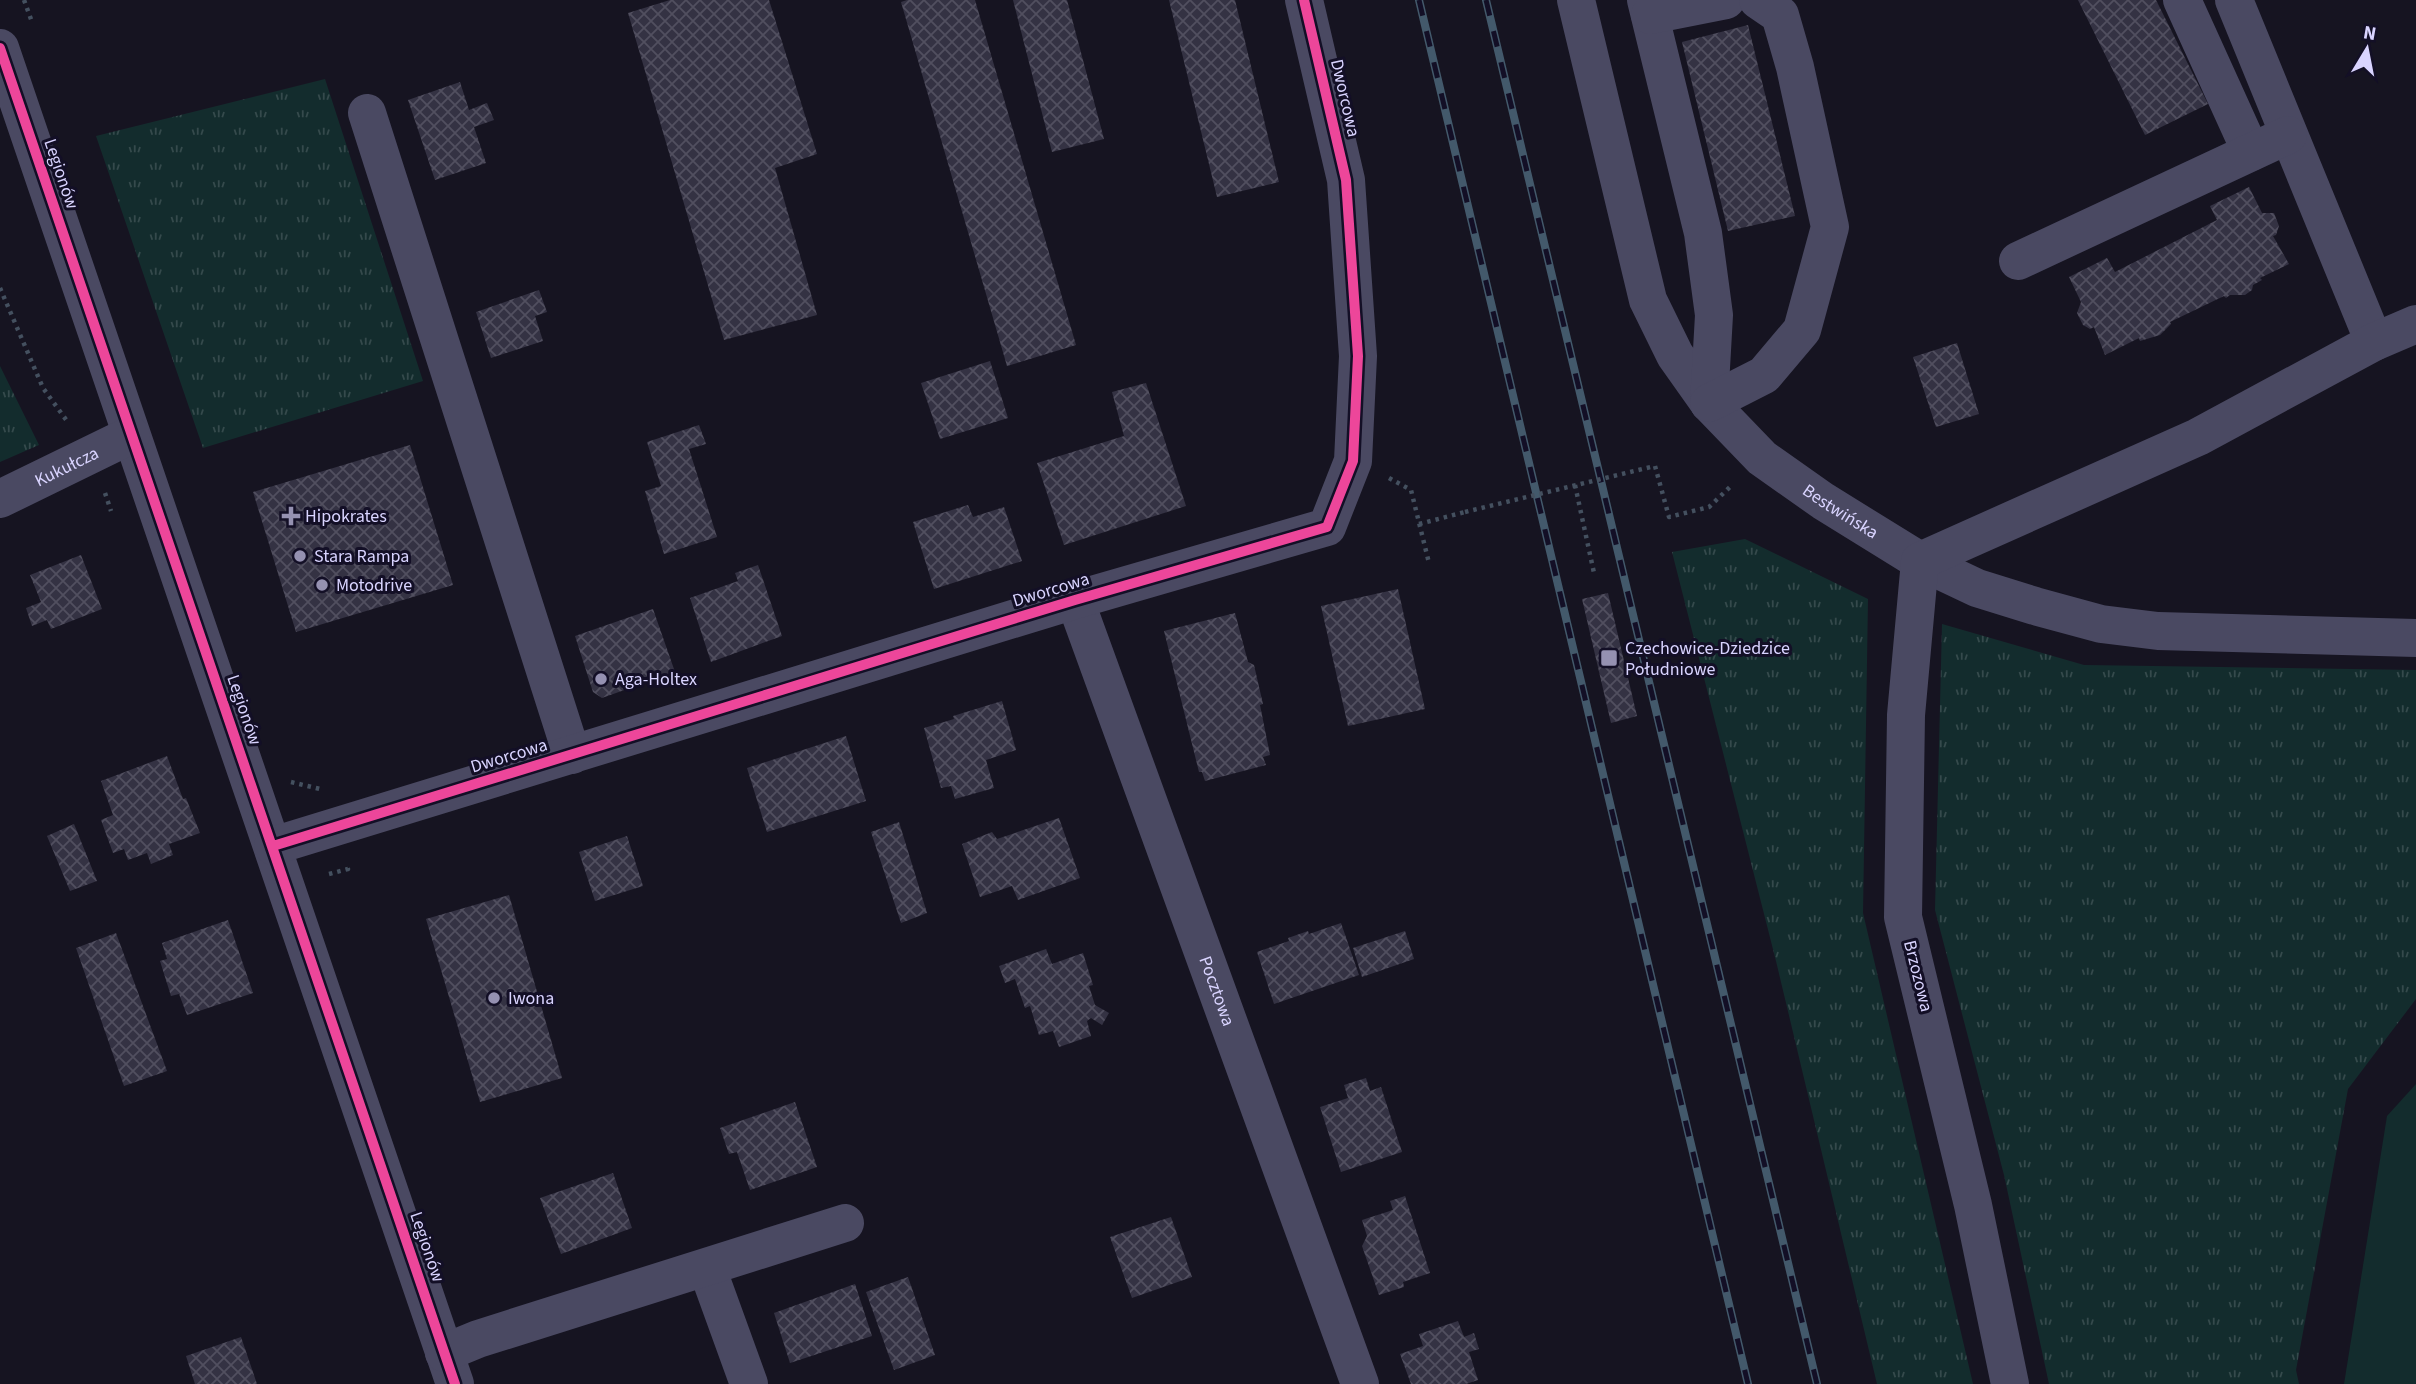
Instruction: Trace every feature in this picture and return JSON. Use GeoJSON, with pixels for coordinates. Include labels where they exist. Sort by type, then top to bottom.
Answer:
{"type":"FeatureCollection","features":[{"type":"Feature","properties":{"kind":"street","name":"Dworcowa"},"geometry":{"type":"LineString","coordinates":[[273,846],[1075,600],[1326,527],[1353,461],[1357,356],[1346,180],[1304,0]]}},
{"type":"Feature","properties":{"kind":"street","name":"Bestwińska"},"geometry":{"type":"LineString","coordinates":[[1576,0],[1648,300],[1675,355],[1709,403],[1762,458],[1824,501],[1920,561],[1977,588],[2101,624],[2158,631],[2416,638]]}},
{"type":"Feature","properties":{"kind":"street"},"geometry":{"type":"LineString","coordinates":[[1709,403],[1714,315],[1703,233],[1648,8],[1726,0]]}},
{"type":"Feature","properties":{"kind":"street"},"geometry":{"type":"LineString","coordinates":[[1709,403],[1764,375],[1802,330],[1830,227],[1795,67],[1780,15],[1758,0]]}},
{"type":"Feature","properties":{"kind":"street"},"geometry":{"type":"LineString","coordinates":[[2182,0],[2251,152]]}},
{"type":"Feature","properties":{"kind":"street"},"geometry":{"type":"LineString","coordinates":[[2234,0],[2374,342]]}},
{"type":"Feature","properties":{"kind":"street","name":"Legionów"},"geometry":{"type":"LineString","coordinates":[[0,48],[450,1368]]}},
{"type":"Feature","properties":{"kind":"street"},"geometry":{"type":"LineString","coordinates":[[367,113],[572,755]]}},
{"type":"Feature","properties":{"kind":"street"},"geometry":{"type":"LineString","coordinates":[[2018,261],[2288,135]]}},
{"type":"Feature","properties":{"kind":"street"},"geometry":{"type":"LineString","coordinates":[[1920,561],[2197,438],[2374,342],[2416,324]]}},
{"type":"Feature","properties":{"kind":"street","name":"Kukułcza"},"geometry":{"type":"LineString","coordinates":[[0,499],[131,435]]}},
{"type":"Feature","properties":{"kind":"street","name":"Brzozowa"},"geometry":{"type":"LineString","coordinates":[[1920,561],[1906,715],[1903,917],[1973,1205],[2010,1384]]}},
{"type":"Feature","properties":{"kind":"street","name":"Pocztowa"},"geometry":{"type":"LineString","coordinates":[[1075,600],[1360,1384]]}},
{"type":"Feature","properties":{"kind":"street"},"geometry":{"type":"LineString","coordinates":[[450,1368],[478,1339],[845,1223]]}},
{"type":"Feature","properties":{"kind":"street"},"geometry":{"type":"LineString","coordinates":[[707,1268],[749,1384]]}},
{"type":"Feature","properties":{"kind":"path"},"geometry":{"type":"LineString","coordinates":[[0,288],[43,388],[91,454],[114,518]]}},
{"type":"Feature","properties":{"kind":"path"},"geometry":{"type":"LineString","coordinates":[[1419,524],[1655,466],[1669,517],[1709,507]]}},
{"type":"Feature","properties":{"kind":"path"},"geometry":{"type":"LineString","coordinates":[[1575,485],[1594,573]]}},
{"type":"Feature","properties":{"kind":"path"},"geometry":{"type":"LineString","coordinates":[[1411,490],[1429,563]]}},
{"type":"Feature","properties":{"kind":"green space"},"geometry":{"type":"Polygon","coordinates":[[[325,79],[423,381],[203,448],[96,136],[325,79]]]}},
{"type":"Feature","properties":{"kind":"green space"},"geometry":{"type":"Polygon","coordinates":[[[0,366],[39,445],[0,462],[0,366]]]}},
{"type":"Feature","properties":{"kind":"green space"},"geometry":{"type":"Polygon","coordinates":[[[1745,539],[1868,599],[1863,913],[1973,1384],[1877,1384],[1776,961],[1672,552],[1745,539]]]}},
{"type":"Feature","properties":{"kind":"green space"},"geometry":{"type":"Polygon","coordinates":[[[1942,624],[2084,665],[2416,670],[2416,999],[2348,1089],[2296,1370],[2299,1384],[2049,1384],[2004,1175],[1935,910],[1942,624]]]}},
{"type":"Feature","properties":{"kind":"green space"},"geometry":{"type":"Polygon","coordinates":[[[2416,1084],[2416,1384],[2344,1384],[2387,1116],[2416,1084]]]}},
{"type":"Feature","properties":{"kind":"building"},"geometry":{"type":"Polygon","coordinates":[[[670,0],[769,0],[817,154],[775,168],[817,315],[724,340],[628,13],[670,0]]]}},
{"type":"Feature","properties":{"kind":"building"},"geometry":{"type":"Polygon","coordinates":[[[975,0],[1076,345],[1007,366],[901,2],[975,0]]]}},
{"type":"Feature","properties":{"kind":"building"},"geometry":{"type":"Polygon","coordinates":[[[1013,0],[1067,0],[1104,139],[1052,152],[1013,0]]]}},
{"type":"Feature","properties":{"kind":"building"},"geometry":{"type":"Polygon","coordinates":[[[1169,0],[1235,0],[1279,182],[1217,197],[1169,0]]]}},
{"type":"Feature","properties":{"kind":"building"},"geometry":{"type":"Polygon","coordinates":[[[2078,0],[2156,0],[2208,104],[2145,135],[2078,0]]]}},
{"type":"Feature","properties":{"kind":"building"},"geometry":{"type":"Polygon","coordinates":[[[1748,25],[1795,216],[1728,231],[1682,42],[1748,25]]]}},
{"type":"Feature","properties":{"kind":"building"},"geometry":{"type":"Polygon","coordinates":[[[460,82],[469,110],[487,103],[494,120],[474,127],[486,163],[435,180],[408,100],[460,82]]]}},
{"type":"Feature","properties":{"kind":"building"},"geometry":{"type":"Polygon","coordinates":[[[2249,187],[2262,213],[2274,213],[2279,226],[2273,236],[2289,264],[2260,278],[2262,280],[2253,285],[2252,290],[2245,295],[2224,296],[2170,322],[2160,335],[2140,341],[2139,338],[2105,355],[2094,327],[2090,329],[2083,325],[2077,313],[2081,302],[2069,277],[2107,258],[2115,272],[2217,220],[2210,206],[2249,187]]]}},
{"type":"Feature","properties":{"kind":"building"},"geometry":{"type":"Polygon","coordinates":[[[539,290],[547,312],[535,316],[543,341],[491,358],[476,312],[539,290]]]}},
{"type":"Feature","properties":{"kind":"building"},"geometry":{"type":"Polygon","coordinates":[[[1957,343],[1979,414],[1936,427],[1913,357],[1957,343]]]}},
{"type":"Feature","properties":{"kind":"building"},"geometry":{"type":"Polygon","coordinates":[[[990,361],[1008,418],[940,439],[921,383],[990,361]]]}},
{"type":"Feature","properties":{"kind":"building"},"geometry":{"type":"Polygon","coordinates":[[[1146,383],[1186,506],[1064,545],[1037,463],[1124,436],[1112,392],[1146,383]]]}},
{"type":"Feature","properties":{"kind":"building"},"geometry":{"type":"Polygon","coordinates":[[[699,425],[706,444],[689,449],[717,537],[664,554],[645,491],[661,486],[647,442],[699,425]]]}},
{"type":"Feature","properties":{"kind":"building"},"geometry":{"type":"Polygon","coordinates":[[[410,445],[453,585],[296,632],[253,492],[410,445]]]}},
{"type":"Feature","properties":{"kind":"building"},"geometry":{"type":"Polygon","coordinates":[[[968,505],[973,517],[1004,507],[1022,561],[934,589],[913,522],[968,505]]]}},
{"type":"Feature","properties":{"kind":"building"},"geometry":{"type":"Polygon","coordinates":[[[81,555],[102,609],[51,629],[47,620],[32,626],[26,608],[41,602],[30,575],[81,555]]]}},
{"type":"Feature","properties":{"kind":"building"},"geometry":{"type":"Polygon","coordinates":[[[758,565],[782,636],[711,662],[690,598],[738,581],[735,573],[758,565]]]}},
{"type":"Feature","properties":{"kind":"building"},"geometry":{"type":"Polygon","coordinates":[[[1398,589],[1425,709],[1348,726],[1321,606],[1398,589]]]}},
{"type":"Feature","properties":{"kind":"building"},"geometry":{"type":"Polygon","coordinates":[[[1608,593],[1637,716],[1611,723],[1582,599],[1608,593]]]}},
{"type":"Feature","properties":{"kind":"building"},"geometry":{"type":"Polygon","coordinates":[[[653,609],[675,672],[602,698],[593,692],[575,636],[653,609]]]}},
{"type":"Feature","properties":{"kind":"building"},"geometry":{"type":"Polygon","coordinates":[[[1235,613],[1248,662],[1254,665],[1270,755],[1263,757],[1266,765],[1205,781],[1202,772],[1199,772],[1164,631],[1235,613]]]}},
{"type":"Feature","properties":{"kind":"building"},"geometry":{"type":"Polygon","coordinates":[[[1002,701],[1016,750],[986,760],[994,788],[955,799],[951,786],[941,788],[924,728],[1002,701]]]}},
{"type":"Feature","properties":{"kind":"building"},"geometry":{"type":"Polygon","coordinates":[[[846,736],[866,801],[767,832],[747,768],[846,736]]]}},
{"type":"Feature","properties":{"kind":"building"},"geometry":{"type":"Polygon","coordinates":[[[167,756],[183,799],[186,798],[200,833],[169,844],[173,855],[151,864],[147,853],[128,860],[124,849],[113,853],[101,820],[113,815],[101,781],[167,756]]]}},
{"type":"Feature","properties":{"kind":"building"},"geometry":{"type":"Polygon","coordinates":[[[1059,818],[1080,878],[1018,900],[1012,886],[980,897],[962,844],[992,832],[997,839],[1059,818]]]}},
{"type":"Feature","properties":{"kind":"building"},"geometry":{"type":"Polygon","coordinates":[[[899,822],[927,913],[901,923],[871,832],[899,822]]]}},
{"type":"Feature","properties":{"kind":"building"},"geometry":{"type":"Polygon","coordinates":[[[74,824],[97,881],[70,891],[47,836],[74,824]]]}},
{"type":"Feature","properties":{"kind":"building"},"geometry":{"type":"Polygon","coordinates":[[[627,836],[643,886],[595,901],[579,852],[627,836]]]}},
{"type":"Feature","properties":{"kind":"building","name":"Iwona"},"geometry":{"type":"Polygon","coordinates":[[[509,895],[562,1078],[480,1102],[426,919],[509,895]]]}},
{"type":"Feature","properties":{"kind":"building"},"geometry":{"type":"Polygon","coordinates":[[[228,920],[253,993],[187,1015],[179,994],[171,996],[160,961],[167,959],[162,943],[228,920]]]}},
{"type":"Feature","properties":{"kind":"building"},"geometry":{"type":"Polygon","coordinates":[[[1341,923],[1359,975],[1274,1004],[1257,952],[1308,931],[1309,934],[1341,923]]]}},
{"type":"Feature","properties":{"kind":"building"},"geometry":{"type":"Polygon","coordinates":[[[1405,931],[1414,959],[1362,977],[1353,948],[1405,931]]]}},
{"type":"Feature","properties":{"kind":"building"},"geometry":{"type":"Polygon","coordinates":[[[116,933],[167,1071],[124,1086],[76,948],[116,933]]]}},
{"type":"Feature","properties":{"kind":"building"},"geometry":{"type":"Polygon","coordinates":[[[1046,949],[1052,964],[1083,953],[1093,985],[1089,986],[1095,1005],[1109,1013],[1102,1025],[1091,1018],[1087,1021],[1091,1036],[1059,1047],[1053,1031],[1039,1035],[1030,1006],[1025,1008],[1015,979],[1005,983],[999,966],[1046,949]]]}},
{"type":"Feature","properties":{"kind":"building"},"geometry":{"type":"Polygon","coordinates":[[[1366,1078],[1370,1091],[1381,1087],[1402,1152],[1341,1172],[1320,1107],[1348,1098],[1344,1085],[1366,1078]]]}},
{"type":"Feature","properties":{"kind":"building"},"geometry":{"type":"Polygon","coordinates":[[[795,1102],[817,1167],[750,1190],[737,1152],[729,1154],[720,1128],[795,1102]]]}},
{"type":"Feature","properties":{"kind":"building"},"geometry":{"type":"Polygon","coordinates":[[[613,1173],[632,1228],[561,1254],[540,1198],[613,1173]]]}},
{"type":"Feature","properties":{"kind":"building"},"geometry":{"type":"Polygon","coordinates":[[[1405,1196],[1430,1273],[1403,1282],[1404,1287],[1379,1295],[1362,1246],[1367,1236],[1362,1220],[1393,1210],[1390,1201],[1405,1196]]]}},
{"type":"Feature","properties":{"kind":"building"},"geometry":{"type":"Polygon","coordinates":[[[1171,1217],[1192,1277],[1132,1298],[1110,1237],[1171,1217]]]}},
{"type":"Feature","properties":{"kind":"building"},"geometry":{"type":"Polygon","coordinates":[[[908,1277],[935,1355],[894,1370],[866,1292],[908,1277]]]}},
{"type":"Feature","properties":{"kind":"building"},"geometry":{"type":"Polygon","coordinates":[[[855,1284],[872,1336],[790,1363],[774,1313],[855,1284]]]}},
{"type":"Feature","properties":{"kind":"building"},"geometry":{"type":"Polygon","coordinates":[[[1458,1321],[1464,1337],[1474,1333],[1479,1349],[1469,1352],[1478,1380],[1466,1384],[1411,1384],[1400,1354],[1423,1346],[1419,1334],[1458,1321]]]}},
{"type":"Feature","properties":{"kind":"building"},"geometry":{"type":"Polygon","coordinates":[[[241,1337],[257,1384],[195,1384],[186,1356],[241,1337]]]}},
{"type":"Feature","properties":{"kind":"railway"},"geometry":{"type":"LineString","coordinates":[[1419,0],[1748,1384]]}},
{"type":"Feature","properties":{"kind":"railway"},"geometry":{"type":"LineString","coordinates":[[1486,0],[1817,1384]]}},
{"type":"Feature","properties":{"kind":"cycle path"},"geometry":{"type":"LineString","coordinates":[[273,846],[1075,600],[1327,527],[1353,461],[1358,356],[1346,180],[1304,0]]}},
{"type":"Feature","properties":{"kind":"cycle path"},"geometry":{"type":"LineString","coordinates":[[0,48],[455,1384]]}},
{"type":"Feature","properties":{"kind":"place","name":"Hipokrates"},"geometry":{"type":"Point","coordinates":[291,516]}},
{"type":"Feature","properties":{"kind":"place","name":"Stara Rampa"},"geometry":{"type":"Point","coordinates":[300,556]}},
{"type":"Feature","properties":{"kind":"place","name":"Motodrive"},"geometry":{"type":"Point","coordinates":[322,585]}},
{"type":"Feature","properties":{"kind":"place","name":"Czechowice-Dziedzice Południowe"},"geometry":{"type":"Point","coordinates":[1609,658]}},
{"type":"Feature","properties":{"kind":"place","name":"Aga-Holtex"},"geometry":{"type":"Point","coordinates":[601,679]}},
{"type":"Feature","properties":{"kind":"place","name":"Iwona"},"geometry":{"type":"Point","coordinates":[494,998]}}]}
